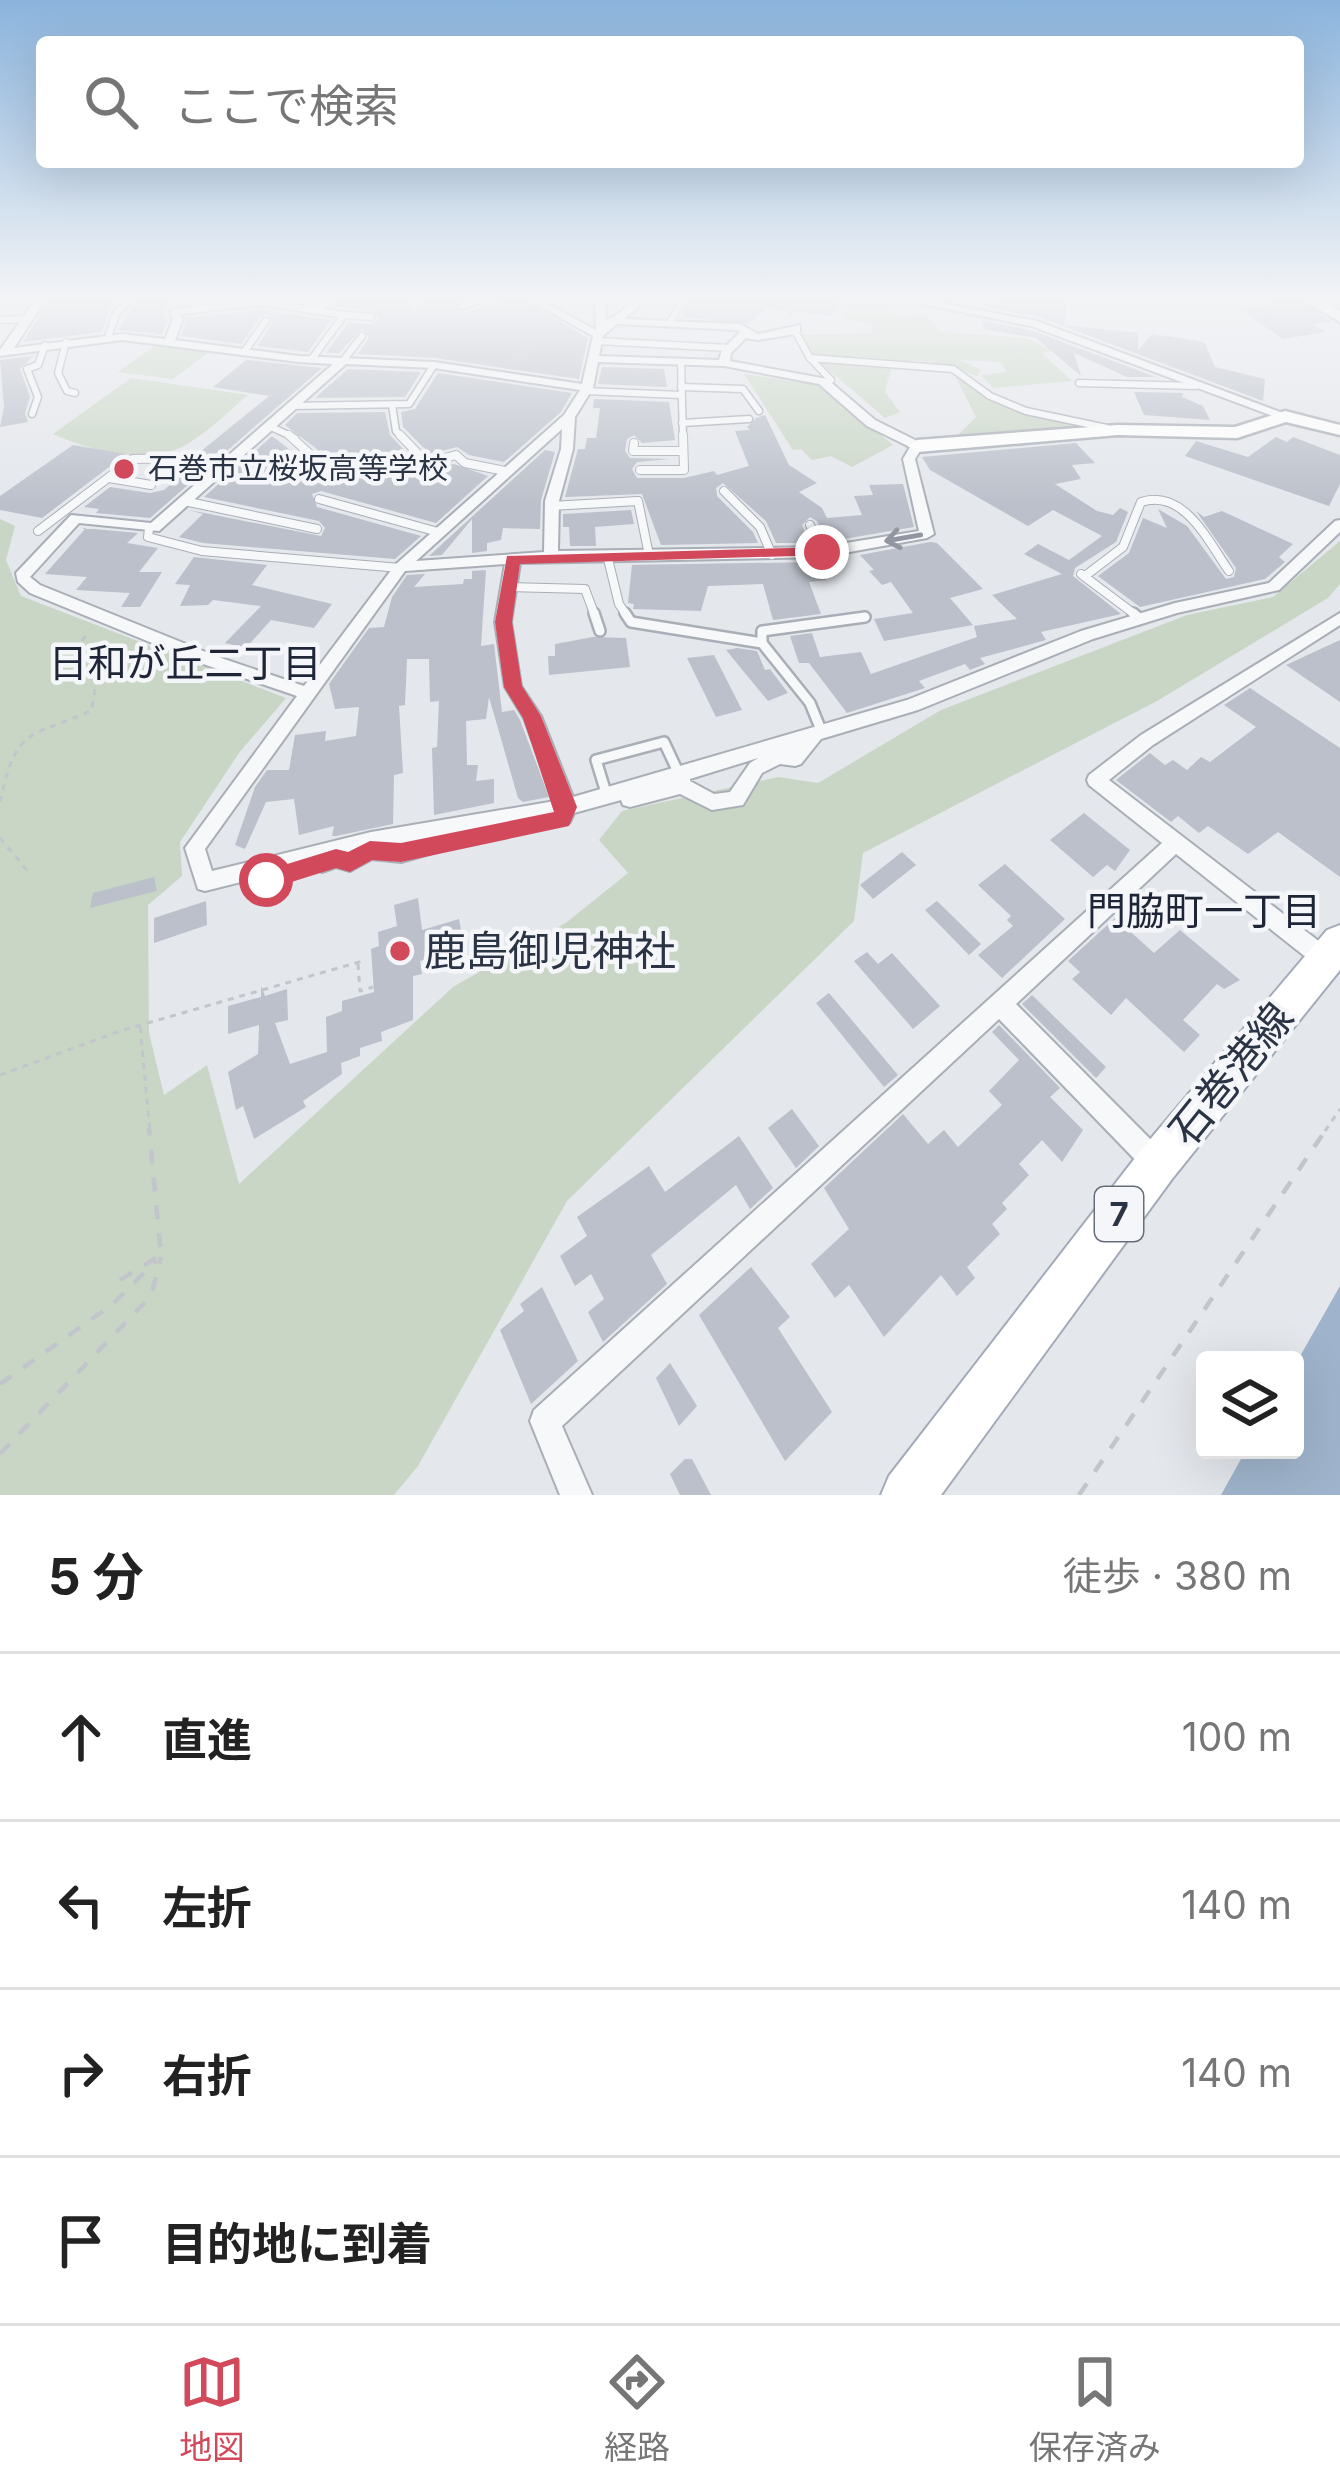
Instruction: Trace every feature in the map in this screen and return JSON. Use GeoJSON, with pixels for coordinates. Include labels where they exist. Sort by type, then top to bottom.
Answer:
{"type":"FeatureCollection","features":[{"type":"Feature","properties":{"kind":"main road","name":"石巻港線"},"geometry":{"type":"LineString","coordinates":[[908,1495],[1157,1164],[1333,950]]}},
{"type":"Feature","properties":{"kind":"street"},"geometry":{"type":"LineString","coordinates":[[306,693],[212,661],[26,583],[23,573],[60,522],[86,517],[149,529],[338,366]]}},
{"type":"Feature","properties":{"kind":"street"},"geometry":{"type":"LineString","coordinates":[[439,366],[586,389]]}},
{"type":"Feature","properties":{"kind":"street"},"geometry":{"type":"LineString","coordinates":[[592,366],[586,389],[569,417],[400,568],[306,693],[196,848],[205,882],[371,841],[564,813],[607,796],[680,780],[712,802],[736,799],[756,768],[778,750]]}},
{"type":"Feature","properties":{"kind":"street"},"geometry":{"type":"LineString","coordinates":[[738,366],[827,383],[871,423],[917,446],[1118,430],[1237,434],[1285,416]]}},
{"type":"Feature","properties":{"kind":"street"},"geometry":{"type":"LineString","coordinates":[[1144,366],[1285,416],[1340,430]]}},
{"type":"Feature","properties":{"kind":"street"},"geometry":{"type":"LineString","coordinates":[[551,556],[551,506],[567,449],[569,417]]}},
{"type":"Feature","properties":{"kind":"street"},"geometry":{"type":"LineString","coordinates":[[400,568],[551,556],[822,552],[927,534],[909,459],[917,446]]}},
{"type":"Feature","properties":{"kind":"street"},"geometry":{"type":"LineString","coordinates":[[266,880],[336,858],[350,862],[370,850],[401,853],[564,813],[778,750],[795,759],[816,735],[1139,618],[1274,587],[1340,524]]}},
{"type":"Feature","properties":{"kind":"street"},"geometry":{"type":"LineString","coordinates":[[513,559],[503,622],[513,687],[532,716],[564,813]]}},
{"type":"Feature","properties":{"kind":"street"},"geometry":{"type":"LineString","coordinates":[[1333,950],[1096,780],[1132,750],[1340,618]]}},
{"type":"Feature","properties":{"kind":"street"},"geometry":{"type":"LineString","coordinates":[[576,1495],[545,1421],[1177,841]]}},
{"type":"Feature","properties":{"kind":"street"},"geometry":{"type":"LineString","coordinates":[[1000,1004],[1157,1164]]}},
{"type":"Feature","properties":{"kind":"lane"},"geometry":{"type":"LineString","coordinates":[[32,414],[38,397],[27,369],[36,366]]}},
{"type":"Feature","properties":{"kind":"lane"},"geometry":{"type":"LineString","coordinates":[[60,366],[58,373],[67,391],[75,393]]}},
{"type":"Feature","properties":{"kind":"lane"},"geometry":{"type":"LineString","coordinates":[[292,406],[411,402],[434,366]]}},
{"type":"Feature","properties":{"kind":"lane"},"geometry":{"type":"LineString","coordinates":[[640,470],[684,470],[681,366]]}},
{"type":"Feature","properties":{"kind":"lane"},"geometry":{"type":"LineString","coordinates":[[817,366],[831,380],[827,383]]}},
{"type":"Feature","properties":{"kind":"lane"},"geometry":{"type":"LineString","coordinates":[[911,366],[953,369],[990,396],[1026,411],[1118,430]]}},
{"type":"Feature","properties":{"kind":"lane"},"geometry":{"type":"LineString","coordinates":[[1079,383],[1196,386]]}},
{"type":"Feature","properties":{"kind":"lane"},"geometry":{"type":"LineString","coordinates":[[586,389],[743,389],[759,410]]}},
{"type":"Feature","properties":{"kind":"lane"},"geometry":{"type":"LineString","coordinates":[[392,405],[396,431],[427,463],[456,455],[465,463],[505,470]]}},
{"type":"Feature","properties":{"kind":"lane"},"geometry":{"type":"LineString","coordinates":[[682,423],[749,419]]}},
{"type":"Feature","properties":{"kind":"lane"},"geometry":{"type":"LineString","coordinates":[[269,426],[294,437],[310,455]]}},
{"type":"Feature","properties":{"kind":"lane"},"geometry":{"type":"LineString","coordinates":[[634,443],[633,451],[682,451]]}},
{"type":"Feature","properties":{"kind":"lane"},"geometry":{"type":"LineString","coordinates":[[38,531],[60,522],[133,459],[148,461],[165,454],[183,458]]}},
{"type":"Feature","properties":{"kind":"lane"},"geometry":{"type":"LineString","coordinates":[[108,478],[151,484]]}},
{"type":"Feature","properties":{"kind":"lane"},"geometry":{"type":"LineString","coordinates":[[724,491],[760,526],[772,555]]}},
{"type":"Feature","properties":{"kind":"lane"},"geometry":{"type":"LineString","coordinates":[[1139,618],[1083,575],[1123,547],[1142,502],[1156,496],[1184,508],[1229,571]]}},
{"type":"Feature","properties":{"kind":"lane"},"geometry":{"type":"LineString","coordinates":[[319,499],[438,532]]}},
{"type":"Feature","properties":{"kind":"lane"},"geometry":{"type":"LineString","coordinates":[[184,501],[317,529]]}},
{"type":"Feature","properties":{"kind":"lane"},"geometry":{"type":"LineString","coordinates":[[551,506],[638,501],[649,555]]}},
{"type":"Feature","properties":{"kind":"lane"},"geometry":{"type":"LineString","coordinates":[[810,525],[822,552]]}},
{"type":"Feature","properties":{"kind":"lane"},"geometry":{"type":"LineString","coordinates":[[149,529],[148,537],[202,550],[400,568]]}},
{"type":"Feature","properties":{"kind":"lane"},"geometry":{"type":"LineString","coordinates":[[607,555],[619,604],[631,622],[693,631],[729,643],[762,644]]}},
{"type":"Feature","properties":{"kind":"lane"},"geometry":{"type":"LineString","coordinates":[[507,587],[585,589],[600,631]]}},
{"type":"Feature","properties":{"kind":"lane"},"geometry":{"type":"LineString","coordinates":[[816,735],[811,703],[762,644],[762,631],[865,617]]}},
{"type":"Feature","properties":{"kind":"lane"},"geometry":{"type":"LineString","coordinates":[[607,796],[596,760],[664,742],[680,780]]}},
{"type":"Feature","properties":{"kind":"path"},"geometry":{"type":"LineString","coordinates":[[500,376],[510,366]]}},
{"type":"Feature","properties":{"kind":"path"},"geometry":{"type":"LineString","coordinates":[[0,802],[7,760],[15,746],[32,733],[92,710],[98,665],[74,654],[87,633]]}},
{"type":"Feature","properties":{"kind":"path"},"geometry":{"type":"LineString","coordinates":[[0,838],[31,875]]}},
{"type":"Feature","properties":{"kind":"path"},"geometry":{"type":"LineString","coordinates":[[0,1076],[140,1025],[362,962],[360,991],[373,987]]}},
{"type":"Feature","properties":{"kind":"path"},"geometry":{"type":"LineString","coordinates":[[0,1454],[151,1296],[161,1255],[140,1025]]}},
{"type":"Feature","properties":{"kind":"path"},"geometry":{"type":"LineString","coordinates":[[1079,1495],[1340,1109]]}},
{"type":"Feature","properties":{"kind":"path"},"geometry":{"type":"LineString","coordinates":[[120,1280],[161,1255]]}},
{"type":"Feature","properties":{"kind":"path"},"geometry":{"type":"LineString","coordinates":[[0,1384],[113,1304],[161,1255]]}},
{"type":"Feature","properties":{"kind":"green space"},"geometry":{"type":"Polygon","coordinates":[[[127,366],[191,366],[173,379],[118,372],[127,366]]]}},
{"type":"Feature","properties":{"kind":"green space"},"geometry":{"type":"Polygon","coordinates":[[[824,366],[892,366],[885,392],[900,412],[885,418],[824,366]]]}},
{"type":"Feature","properties":{"kind":"green space"},"geometry":{"type":"Polygon","coordinates":[[[947,366],[981,370],[977,376],[947,366]]]}},
{"type":"Feature","properties":{"kind":"green space"},"geometry":{"type":"Polygon","coordinates":[[[1003,366],[1056,366],[1072,381],[993,388],[981,375],[1007,372],[1003,366]]]}},
{"type":"Feature","properties":{"kind":"green space"},"geometry":{"type":"Polygon","coordinates":[[[953,372],[1005,405],[1064,421],[1079,430],[952,441],[976,417],[953,372]]]}},
{"type":"Feature","properties":{"kind":"green space"},"geometry":{"type":"Polygon","coordinates":[[[744,374],[823,386],[893,445],[852,467],[831,456],[812,460],[801,449],[793,450],[744,374]]]}},
{"type":"Feature","properties":{"kind":"green space"},"geometry":{"type":"Polygon","coordinates":[[[131,378],[248,395],[189,443],[157,454],[103,451],[53,434],[131,378]]]}},
{"type":"Feature","properties":{"kind":"green space"},"geometry":{"type":"Polygon","coordinates":[[[0,519],[15,526],[6,560],[21,596],[286,698],[239,753],[180,842],[182,876],[148,905],[149,1033],[164,1095],[207,1065],[239,1184],[453,987],[567,922],[628,873],[599,840],[622,811],[778,777],[818,783],[941,710],[1187,615],[1273,597],[1340,541],[1340,584],[1328,598],[1157,701],[863,853],[854,921],[567,1201],[418,1466],[394,1495],[0,1495],[0,519]]]}},
{"type":"Feature","properties":{"kind":"water"},"geometry":{"type":"Polygon","coordinates":[[[1340,1286],[1340,1495],[1221,1495],[1241,1459],[1304,1459],[1303,1351],[1340,1286]]]}},
{"type":"Feature","properties":{"kind":"building"},"geometry":{"type":"Polygon","coordinates":[[[0,366],[23,366],[20,369],[30,397],[25,413],[28,422],[0,427],[4,407],[0,366]]]}},
{"type":"Feature","properties":{"kind":"building"},"geometry":{"type":"Polygon","coordinates":[[[239,366],[322,368],[150,518],[96,513],[99,509],[84,507],[110,487],[150,493],[164,490],[207,454],[200,452],[269,396],[213,387],[239,366]]]}},
{"type":"Feature","properties":{"kind":"building"},"geometry":{"type":"Polygon","coordinates":[[[488,366],[582,366],[579,379],[488,366]]]}},
{"type":"Feature","properties":{"kind":"building"},"geometry":{"type":"Polygon","coordinates":[[[1102,366],[1126,366],[1156,377],[1127,377],[1102,366]]]}},
{"type":"Feature","properties":{"kind":"building"},"geometry":{"type":"Polygon","coordinates":[[[1169,366],[1214,366],[1265,379],[1263,401],[1169,366]]]}},
{"type":"Feature","properties":{"kind":"building"},"geometry":{"type":"Polygon","coordinates":[[[602,367],[664,369],[667,387],[598,384],[602,367]]]}},
{"type":"Feature","properties":{"kind":"building"},"geometry":{"type":"Polygon","coordinates":[[[348,369],[421,372],[405,397],[315,398],[348,369]]]}},
{"type":"Feature","properties":{"kind":"building"},"geometry":{"type":"Polygon","coordinates":[[[438,373],[572,393],[561,412],[504,462],[469,455],[457,447],[430,454],[403,427],[401,412],[415,409],[438,373]]]}},
{"type":"Feature","properties":{"kind":"building"},"geometry":{"type":"Polygon","coordinates":[[[1134,392],[1183,393],[1182,397],[1203,406],[1210,420],[1144,415],[1134,392]]]}},
{"type":"Feature","properties":{"kind":"building"},"geometry":{"type":"Polygon","coordinates":[[[594,399],[669,402],[675,440],[642,443],[634,435],[627,439],[625,451],[630,458],[670,459],[637,462],[632,469],[637,478],[684,478],[714,471],[717,475],[749,466],[735,431],[750,430],[747,427],[756,418],[765,415],[789,465],[817,483],[799,492],[822,508],[827,518],[862,515],[854,496],[873,495],[869,485],[903,484],[914,527],[826,542],[817,521],[810,517],[802,525],[809,543],[776,543],[766,521],[723,483],[716,488],[717,496],[758,543],[661,545],[642,494],[565,497],[578,449],[585,449],[587,438],[596,438],[600,408],[593,408],[594,399]]]}},
{"type":"Feature","properties":{"kind":"building"},"geometry":{"type":"Polygon","coordinates":[[[385,412],[390,435],[422,469],[454,464],[488,476],[436,523],[321,491],[312,494],[317,507],[421,536],[395,559],[179,537],[203,514],[189,510],[321,536],[325,528],[319,521],[204,497],[272,436],[306,462],[316,461],[317,449],[285,425],[297,413],[385,412]]]}},
{"type":"Feature","properties":{"kind":"building"},"geometry":{"type":"Polygon","coordinates":[[[1276,437],[1287,442],[1293,437],[1340,455],[1340,484],[1329,506],[1185,456],[1196,441],[1248,457],[1276,437]]]}},
{"type":"Feature","properties":{"kind":"building"},"geometry":{"type":"Polygon","coordinates":[[[1076,443],[1095,463],[1072,465],[1081,479],[1055,484],[1097,511],[1113,515],[1120,508],[1128,512],[1116,542],[1075,568],[1073,576],[1121,614],[1041,632],[1046,640],[980,658],[985,664],[970,670],[965,664],[919,681],[925,688],[847,713],[809,663],[799,663],[790,636],[812,633],[820,657],[861,652],[871,674],[977,637],[974,626],[1017,619],[992,595],[1062,574],[1024,554],[1038,544],[1069,560],[1102,536],[1053,510],[1028,526],[930,470],[922,457],[1076,443]]]}},
{"type":"Feature","properties":{"kind":"building"},"geometry":{"type":"Polygon","coordinates":[[[73,445],[126,454],[42,518],[0,510],[0,496],[73,445]]]}},
{"type":"Feature","properties":{"kind":"building"},"geometry":{"type":"Polygon","coordinates":[[[545,450],[555,452],[541,500],[540,529],[503,528],[501,540],[487,543],[487,551],[472,553],[472,519],[442,555],[429,556],[545,450]]]}},
{"type":"Feature","properties":{"kind":"building"},"geometry":{"type":"Polygon","coordinates":[[[1158,509],[1187,526],[1226,579],[1234,577],[1236,568],[1196,511],[1204,517],[1222,511],[1293,544],[1279,557],[1285,562],[1265,579],[1140,607],[1098,576],[1129,553],[1143,518],[1167,528],[1158,509]]]}},
{"type":"Feature","properties":{"kind":"building"},"geometry":{"type":"Polygon","coordinates":[[[631,510],[634,524],[595,527],[596,546],[570,546],[563,514],[631,510]]]}},
{"type":"Feature","properties":{"kind":"building"},"geometry":{"type":"Polygon","coordinates":[[[86,528],[138,533],[127,543],[158,548],[139,572],[162,572],[140,607],[121,607],[130,593],[76,590],[87,577],[45,574],[86,528]]]}},
{"type":"Feature","properties":{"kind":"building"},"geometry":{"type":"Polygon","coordinates":[[[937,543],[983,589],[950,598],[973,625],[884,641],[874,619],[913,613],[891,582],[882,585],[860,555],[937,543]]]}},
{"type":"Feature","properties":{"kind":"building"},"geometry":{"type":"Polygon","coordinates":[[[194,557],[267,565],[252,585],[332,604],[314,628],[271,620],[246,648],[225,643],[261,606],[213,600],[208,605],[180,606],[190,585],[175,584],[194,557]]]}},
{"type":"Feature","properties":{"kind":"building"},"geometry":{"type":"Polygon","coordinates":[[[818,562],[826,580],[809,582],[821,614],[773,620],[763,584],[708,586],[701,611],[633,609],[634,604],[628,603],[632,565],[818,562]]]}},
{"type":"Feature","properties":{"kind":"building"},"geometry":{"type":"Polygon","coordinates":[[[486,570],[481,646],[494,644],[502,712],[514,710],[520,720],[549,797],[523,802],[518,798],[489,697],[486,719],[466,721],[467,765],[478,765],[476,781],[494,779],[494,803],[434,815],[432,748],[437,747],[439,701],[430,702],[429,659],[407,659],[405,705],[399,706],[403,773],[394,775],[393,824],[336,836],[332,836],[334,826],[299,835],[294,799],[266,802],[245,849],[235,845],[255,787],[267,770],[289,770],[295,735],[326,731],[325,741],[356,736],[359,707],[335,709],[329,684],[369,628],[384,627],[392,597],[407,575],[425,574],[414,587],[463,584],[464,579],[472,579],[472,571],[486,570]]]}},
{"type":"Feature","properties":{"kind":"building"},"geometry":{"type":"Polygon","coordinates":[[[593,637],[626,638],[630,667],[549,675],[548,656],[555,656],[555,644],[593,637]]]}},
{"type":"Feature","properties":{"kind":"building"},"geometry":{"type":"Polygon","coordinates":[[[1340,640],[1340,702],[1286,665],[1340,640]]]}},
{"type":"Feature","properties":{"kind":"building"},"geometry":{"type":"Polygon","coordinates":[[[726,650],[757,651],[765,670],[770,669],[788,693],[768,701],[726,650]]]}},
{"type":"Feature","properties":{"kind":"building"},"geometry":{"type":"Polygon","coordinates":[[[714,655],[742,710],[716,717],[687,658],[714,655]]]}},
{"type":"Feature","properties":{"kind":"building"},"geometry":{"type":"Polygon","coordinates":[[[1250,688],[1340,748],[1340,877],[1278,832],[1248,854],[1208,826],[1199,833],[1178,816],[1171,822],[1116,780],[1150,753],[1165,765],[1173,760],[1187,770],[1201,757],[1210,762],[1256,727],[1224,705],[1250,688]]]}},
{"type":"Feature","properties":{"kind":"building"},"geometry":{"type":"Polygon","coordinates":[[[1084,813],[1130,850],[1115,871],[1107,865],[1093,877],[1050,840],[1084,813]]]}},
{"type":"Feature","properties":{"kind":"building"},"geometry":{"type":"Polygon","coordinates":[[[902,852],[916,865],[873,899],[860,885],[902,852]]]}},
{"type":"Feature","properties":{"kind":"building"},"geometry":{"type":"Polygon","coordinates":[[[1005,864],[1065,919],[1002,978],[978,955],[1013,926],[1007,920],[1011,916],[978,885],[1005,864]]]}},
{"type":"Feature","properties":{"kind":"building"},"geometry":{"type":"Polygon","coordinates":[[[154,877],[157,891],[90,908],[93,893],[154,877]]]}},
{"type":"Feature","properties":{"kind":"building"},"geometry":{"type":"Polygon","coordinates":[[[418,898],[422,930],[459,919],[464,948],[420,961],[422,974],[413,976],[413,1020],[381,1032],[382,1041],[360,1048],[360,1056],[341,1063],[342,1074],[303,1101],[306,1107],[254,1139],[243,1106],[236,1110],[228,1072],[258,1054],[259,1025],[228,1034],[228,1006],[261,997],[261,986],[265,996],[287,989],[288,1020],[275,1023],[290,1064],[327,1052],[326,1017],[342,1011],[342,1001],[374,992],[371,949],[379,946],[378,932],[397,926],[394,905],[418,898]]]}},
{"type":"Feature","properties":{"kind":"building"},"geometry":{"type":"Polygon","coordinates":[[[206,901],[207,925],[154,943],[154,918],[206,901]]]}},
{"type":"Feature","properties":{"kind":"building"},"geometry":{"type":"Polygon","coordinates":[[[937,901],[981,944],[969,955],[925,910],[937,901]]]}},
{"type":"Feature","properties":{"kind":"building"},"geometry":{"type":"Polygon","coordinates":[[[1115,918],[1154,953],[1180,930],[1240,980],[1224,989],[1217,984],[1183,1020],[1200,1035],[1184,1052],[1126,998],[1111,1015],[1072,979],[1080,972],[1068,961],[1115,918]]]}},
{"type":"Feature","properties":{"kind":"building"},"geometry":{"type":"Polygon","coordinates":[[[867,952],[878,964],[892,953],[940,1006],[913,1029],[854,961],[867,952]]]}},
{"type":"Feature","properties":{"kind":"building"},"geometry":{"type":"Polygon","coordinates":[[[829,993],[898,1075],[884,1087],[816,1003],[829,993]]]}},
{"type":"Feature","properties":{"kind":"building"},"geometry":{"type":"Polygon","coordinates":[[[1032,995],[1106,1067],[1096,1078],[1022,1004],[1032,995]]]}},
{"type":"Feature","properties":{"kind":"building"},"geometry":{"type":"Polygon","coordinates":[[[999,1025],[1060,1088],[1050,1097],[1083,1130],[1062,1162],[1042,1140],[1019,1164],[1029,1175],[1002,1203],[1007,1209],[992,1224],[1000,1234],[967,1267],[975,1278],[957,1296],[941,1275],[884,1337],[849,1285],[835,1298],[811,1264],[849,1229],[824,1188],[903,1114],[928,1144],[944,1130],[958,1147],[1002,1105],[989,1091],[1019,1060],[992,1032],[999,1025]]]}},
{"type":"Feature","properties":{"kind":"building"},"geometry":{"type":"Polygon","coordinates":[[[792,1109],[819,1146],[796,1168],[768,1128],[792,1109]]]}},
{"type":"Feature","properties":{"kind":"building"},"geometry":{"type":"Polygon","coordinates":[[[739,1136],[773,1188],[750,1209],[736,1185],[651,1255],[667,1284],[603,1342],[588,1312],[604,1299],[591,1274],[575,1286],[560,1256],[587,1236],[577,1217],[649,1166],[665,1192],[739,1136]]]}},
{"type":"Feature","properties":{"kind":"building"},"geometry":{"type":"Polygon","coordinates":[[[751,1267],[790,1317],[778,1328],[832,1412],[785,1461],[699,1315],[751,1267]]]}},
{"type":"Feature","properties":{"kind":"building"},"geometry":{"type":"Polygon","coordinates":[[[542,1287],[578,1361],[531,1404],[500,1330],[524,1311],[520,1304],[542,1287]]]}},
{"type":"Feature","properties":{"kind":"building"},"geometry":{"type":"Polygon","coordinates":[[[670,1363],[697,1406],[679,1426],[656,1378],[670,1363]]]}},
{"type":"Feature","properties":{"kind":"building"},"geometry":{"type":"Polygon","coordinates":[[[685,1459],[692,1459],[711,1495],[680,1495],[670,1474],[685,1459]]]}},
{"type":"Feature","properties":{"kind":"place","name":"石巻市立桜坂高等学校"},"geometry":{"type":"Point","coordinates":[124,469]}},
{"type":"Feature","properties":{"kind":"place","name":"鹿島御児神社"},"geometry":{"type":"Point","coordinates":[400,951]}},
{"type":"Feature","properties":{"kind":"district","name":"日和が丘二丁目"},"geometry":{"type":"Point","coordinates":[185,663]}},
{"type":"Feature","properties":{"kind":"district","name":"門脇町一丁目"},"geometry":{"type":"Point","coordinates":[1204,911]}},
{"type":"Feature","properties":{"kind":"route"},"geometry":{"type":"LineString","coordinates":[[266,880],[336,858],[350,862],[370,850],[401,853],[562,820],[566,807],[532,716],[513,687],[503,622],[513,559],[822,552]]}}]}
